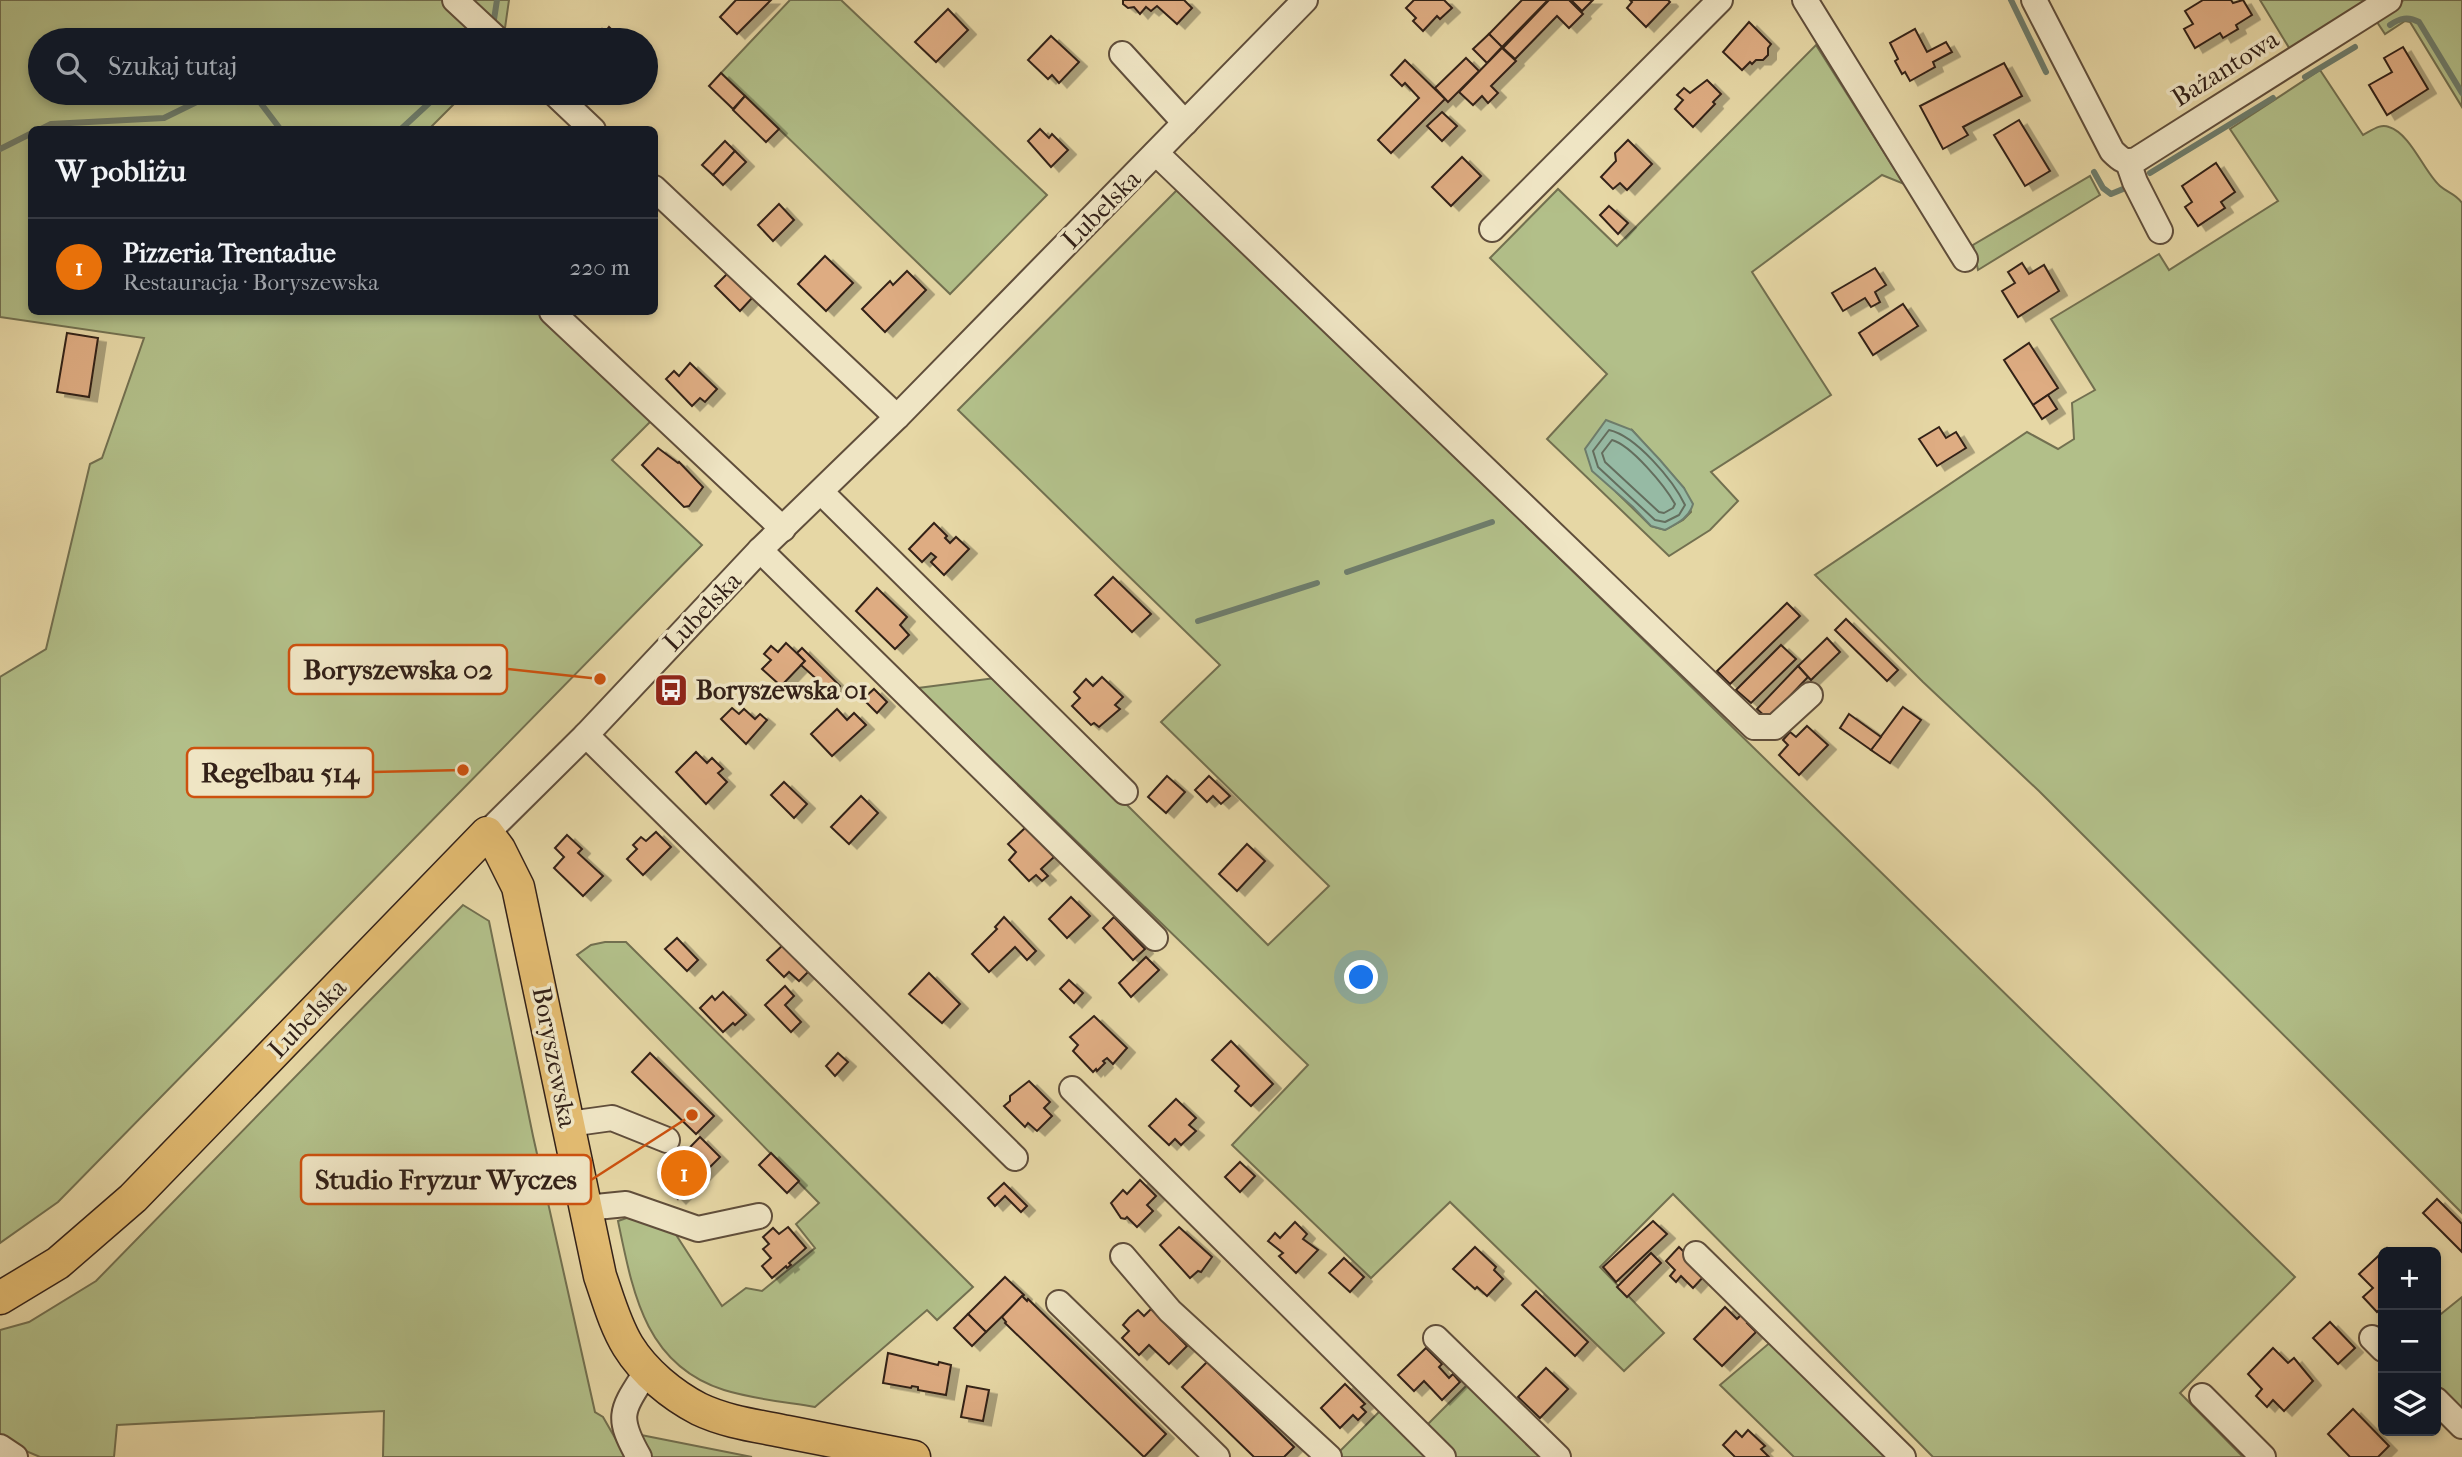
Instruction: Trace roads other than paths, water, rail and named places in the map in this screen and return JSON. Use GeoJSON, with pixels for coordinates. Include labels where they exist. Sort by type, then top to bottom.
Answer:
{"type":"FeatureCollection","features":[{"type":"Feature","properties":{"kind":"main road","name":"Boryszewska"},"geometry":{"type":"LineString","coordinates":[[487,833],[499,849],[518,887],[600,1276],[627,1345],[647,1371],[700,1409],[728,1419],[914,1457]]}},
{"type":"Feature","properties":{"kind":"main road","name":"Lubelska"},"geometry":{"type":"LineString","coordinates":[[0,1298],[58,1263],[133,1198],[487,833]]}},
{"type":"Feature","properties":{"kind":"street"},"geometry":{"type":"LineString","coordinates":[[455,0],[485,28]]}},
{"type":"Feature","properties":{"kind":"street","name":"Lubelska"},"geometry":{"type":"LineString","coordinates":[[487,833],[586,735],[760,550],[897,416],[1305,0]]}},
{"type":"Feature","properties":{"kind":"street"},"geometry":{"type":"LineString","coordinates":[[1492,229],[1720,0]]}},
{"type":"Feature","properties":{"kind":"street"},"geometry":{"type":"LineString","coordinates":[[1805,0],[1965,259]]}},
{"type":"Feature","properties":{"kind":"street"},"geometry":{"type":"LineString","coordinates":[[2034,0],[2112,150],[2121,160],[2128,162],[2160,231]]}},
{"type":"Feature","properties":{"kind":"street","name":"Bażantowa"},"geometry":{"type":"LineString","coordinates":[[2128,162],[2136,160],[2389,0]]}},
{"type":"Feature","properties":{"kind":"street"},"geometry":{"type":"LineString","coordinates":[[1122,54],[1185,123]]}},
{"type":"Feature","properties":{"kind":"street"},"geometry":{"type":"LineString","coordinates":[[567,105],[589,126]]}},
{"type":"Feature","properties":{"kind":"street"},"geometry":{"type":"LineString","coordinates":[[1156,153],[1754,727],[1775,727],[1810,695]]}},
{"type":"Feature","properties":{"kind":"street"},"geometry":{"type":"LineString","coordinates":[[658,192],[897,416]]}},
{"type":"Feature","properties":{"kind":"street"},"geometry":{"type":"LineString","coordinates":[[555,315],[783,529]]}},
{"type":"Feature","properties":{"kind":"street"},"geometry":{"type":"LineString","coordinates":[[821,492],[1125,792]]}},
{"type":"Feature","properties":{"kind":"street"},"geometry":{"type":"LineString","coordinates":[[760,550],[1155,938]]}},
{"type":"Feature","properties":{"kind":"street"},"geometry":{"type":"LineString","coordinates":[[586,735],[1015,1157]]}},
{"type":"Feature","properties":{"kind":"street"},"geometry":{"type":"LineString","coordinates":[[1072,1089],[1444,1457]]}},
{"type":"Feature","properties":{"kind":"street"},"geometry":{"type":"LineString","coordinates":[[569,1124],[612,1118],[667,1140]]}},
{"type":"Feature","properties":{"kind":"street"},"geometry":{"type":"LineString","coordinates":[[586,1208],[626,1204],[698,1229],[759,1216]]}},
{"type":"Feature","properties":{"kind":"street"},"geometry":{"type":"LineString","coordinates":[[1696,1254],[1903,1457]]}},
{"type":"Feature","properties":{"kind":"street"},"geometry":{"type":"LineString","coordinates":[[1123,1256],[1170,1311],[1329,1457]]}},
{"type":"Feature","properties":{"kind":"street"},"geometry":{"type":"LineString","coordinates":[[1059,1303],[1217,1457]]}},
{"type":"Feature","properties":{"kind":"street"},"geometry":{"type":"LineString","coordinates":[[1436,1338],[1558,1457]]}},
{"type":"Feature","properties":{"kind":"street"},"geometry":{"type":"LineString","coordinates":[[639,1457],[626,1433],[624,1418],[626,1405],[647,1371]]}},
{"type":"Feature","properties":{"kind":"street"},"geometry":{"type":"LineString","coordinates":[[2202,1396],[2263,1457]]}},
{"type":"Feature","properties":{"kind":"street"},"geometry":{"type":"LineString","coordinates":[[2441,1406],[2462,1426]]}},
{"type":"Feature","properties":{"kind":"street"},"geometry":{"type":"LineString","coordinates":[[0,1447],[15,1457]]}},
{"type":"Feature","properties":{"kind":"water"},"geometry":{"type":"Polygon","coordinates":[[[1606,420],[1632,430],[1684,488],[1693,504],[1682,520],[1665,530],[1651,526],[1592,471],[1585,449],[1606,420]]]}},
{"type":"Feature","properties":{"kind":"waterway"},"geometry":{"type":"LineString","coordinates":[[493,26],[497,0]]}},
{"type":"Feature","properties":{"kind":"waterway"},"geometry":{"type":"LineString","coordinates":[[2011,0],[2046,72]]}},
{"type":"Feature","properties":{"kind":"waterway"},"geometry":{"type":"LineString","coordinates":[[2390,25],[2404,19],[2419,22],[2462,93]]}},
{"type":"Feature","properties":{"kind":"waterway"},"geometry":{"type":"LineString","coordinates":[[2305,77],[2355,47]]}},
{"type":"Feature","properties":{"kind":"waterway"},"geometry":{"type":"LineString","coordinates":[[2150,173],[2273,98]]}},
{"type":"Feature","properties":{"kind":"waterway"},"geometry":{"type":"LineString","coordinates":[[47,126],[164,118],[191,105]]}},
{"type":"Feature","properties":{"kind":"waterway"},"geometry":{"type":"LineString","coordinates":[[262,105],[278,126]]}},
{"type":"Feature","properties":{"kind":"waterway"},"geometry":{"type":"LineString","coordinates":[[404,126],[427,105]]}},
{"type":"Feature","properties":{"kind":"waterway"},"geometry":{"type":"LineString","coordinates":[[0,149],[28,135]]}},
{"type":"Feature","properties":{"kind":"waterway"},"geometry":{"type":"LineString","coordinates":[[2094,172],[2103,188],[2111,194],[2123,189]]}},
{"type":"Feature","properties":{"kind":"waterway"},"geometry":{"type":"LineString","coordinates":[[1347,572],[1492,522]]}},
{"type":"Feature","properties":{"kind":"waterway"},"geometry":{"type":"LineString","coordinates":[[1198,621],[1317,583]]}},
{"type":"Feature","properties":{"kind":"place","name":"Boryszewska 02"},"geometry":{"type":"Point","coordinates":[600,679]}},
{"type":"Feature","properties":{"kind":"place","name":"Boryszewska 01"},"geometry":{"type":"Point","coordinates":[671,690]}},
{"type":"Feature","properties":{"kind":"place","name":"Regelbau 514"},"geometry":{"type":"Point","coordinates":[463,770]}},
{"type":"Feature","properties":{"kind":"place","name":"Studio Fryzur Wyczes"},"geometry":{"type":"Point","coordinates":[692,1115]}},
{"type":"Feature","properties":{"kind":"place","name":"Pizzeria Trentadue"},"geometry":{"type":"Point","coordinates":[684,1173]}}]}
